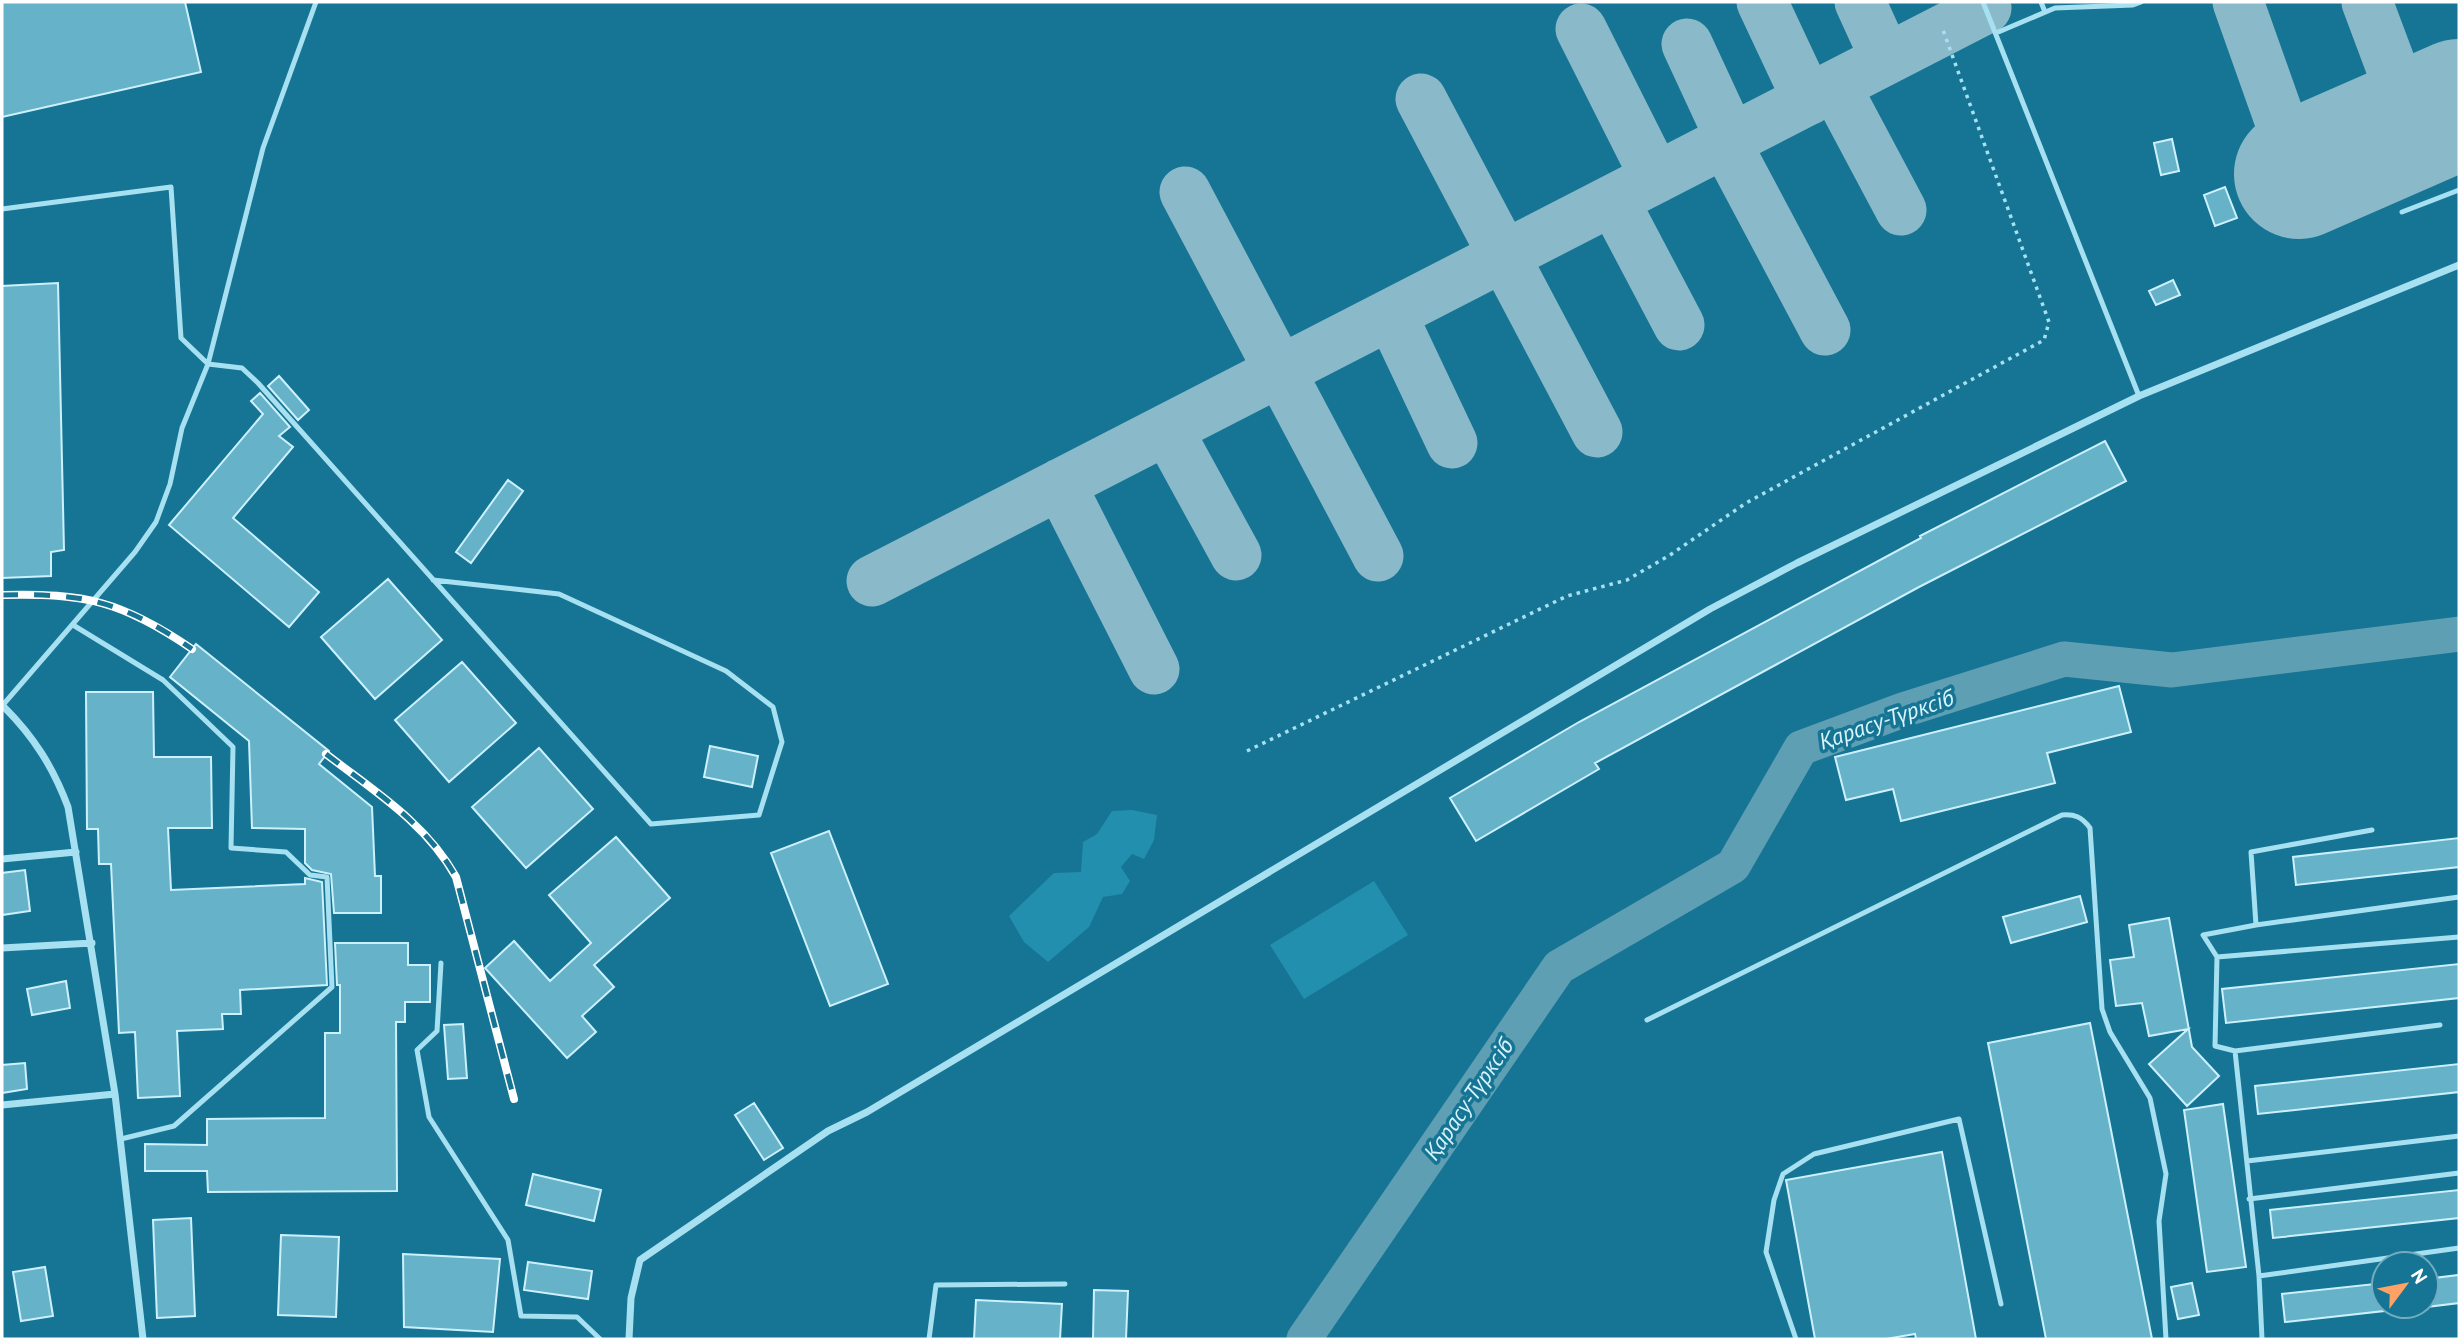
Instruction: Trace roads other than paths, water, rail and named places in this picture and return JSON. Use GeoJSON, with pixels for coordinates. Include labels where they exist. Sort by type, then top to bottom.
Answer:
{"type":"FeatureCollection","features":[{"type":"Feature","properties":{"kind":"street"},"geometry":{"type":"LineString","coordinates":[[629,1339],[631,1298],[640,1260],[828,1131],[867,1112],[1710,610],[1797,563],[2139,396],[2459,265]]}},
{"type":"Feature","properties":{"kind":"street"},"geometry":{"type":"LineString","coordinates":[[3,707],[30,733],[54,771],[68,807],[115,1094],[143,1339]]}},
{"type":"Feature","properties":{"kind":"street"},"geometry":{"type":"LineString","coordinates":[[2,859],[76,852]]}},
{"type":"Feature","properties":{"kind":"street"},"geometry":{"type":"LineString","coordinates":[[2,948],[92,943]]}},
{"type":"Feature","properties":{"kind":"street"},"geometry":{"type":"LineString","coordinates":[[2,1105],[115,1094]]}},
{"type":"Feature","properties":{"kind":"lane"},"geometry":{"type":"LineString","coordinates":[[3,707],[135,552],[156,522],[170,484],[182,428],[208,363],[263,148],[316,2]]}},
{"type":"Feature","properties":{"kind":"lane"},"geometry":{"type":"LineString","coordinates":[[1983,2],[2139,396]]}},
{"type":"Feature","properties":{"kind":"lane"},"geometry":{"type":"LineString","coordinates":[[2041,2],[2045,12]]}},
{"type":"Feature","properties":{"kind":"lane"},"geometry":{"type":"LineString","coordinates":[[1996,33],[2055,8],[2133,5],[2141,2]]}},
{"type":"Feature","properties":{"kind":"lane"},"geometry":{"type":"LineString","coordinates":[[2,209],[171,187],[181,338],[208,363],[242,368],[651,824],[759,815],[782,742],[773,707],[726,671],[559,594],[433,580]]}},
{"type":"Feature","properties":{"kind":"lane"},"geometry":{"type":"LineString","coordinates":[[2402,212],[2459,190]]}},
{"type":"Feature","properties":{"kind":"lane"},"geometry":{"type":"LineString","coordinates":[[73,625],[163,680],[233,747],[231,848],[286,852],[310,875],[327,877],[332,988],[174,1126],[121,1139]]}},
{"type":"Feature","properties":{"kind":"lane"},"geometry":{"type":"LineString","coordinates":[[1647,1020],[2062,815],[2074,814],[2090,828],[2102,1009],[2110,1032],[2150,1098],[2166,1174],[2159,1221],[2166,1339]]}},
{"type":"Feature","properties":{"kind":"lane"},"geometry":{"type":"LineString","coordinates":[[2256,925],[2251,852],[2372,830]]}},
{"type":"Feature","properties":{"kind":"lane"},"geometry":{"type":"LineString","coordinates":[[2440,1025],[2235,1051],[2215,1046],[2217,957],[2203,935],[2256,925],[2459,897]]}},
{"type":"Feature","properties":{"kind":"lane"},"geometry":{"type":"LineString","coordinates":[[2217,957],[2459,937]]}},
{"type":"Feature","properties":{"kind":"lane"},"geometry":{"type":"LineString","coordinates":[[441,963],[437,1031],[417,1050],[429,1117],[508,1240],[521,1317],[577,1317],[600,1339]]}},
{"type":"Feature","properties":{"kind":"lane"},"geometry":{"type":"LineString","coordinates":[[2235,1051],[2259,1276],[2262,1339]]}},
{"type":"Feature","properties":{"kind":"lane"},"geometry":{"type":"LineString","coordinates":[[1796,1339],[1766,1252],[1774,1200],[1783,1174],[1814,1154],[1959,1119],[2001,1304]]}},
{"type":"Feature","properties":{"kind":"lane"},"geometry":{"type":"LineString","coordinates":[[2247,1161],[2459,1136]]}},
{"type":"Feature","properties":{"kind":"lane"},"geometry":{"type":"LineString","coordinates":[[2249,1199],[2459,1173]]}},
{"type":"Feature","properties":{"kind":"lane"},"geometry":{"type":"LineString","coordinates":[[2259,1276],[2459,1248]]}},
{"type":"Feature","properties":{"kind":"lane"},"geometry":{"type":"LineString","coordinates":[[929,1339],[936,1285],[1065,1284]]}},
{"type":"Feature","properties":{"kind":"waterway","name":"Қарасу-Түрксіб"},"geometry":{"type":"LineString","coordinates":[[1304,1339],[1559,967],[1733,866],[1801,748],[1903,710],[2064,659],[2172,670],[2459,634]]}},
{"type":"Feature","properties":{"kind":"railway"},"geometry":{"type":"LineString","coordinates":[[2,595],[57,596],[102,603],[144,620],[192,649]]}},
{"type":"Feature","properties":{"kind":"railway"},"geometry":{"type":"LineString","coordinates":[[326,754],[414,824],[430,840],[456,877],[514,1099]]}}]}
